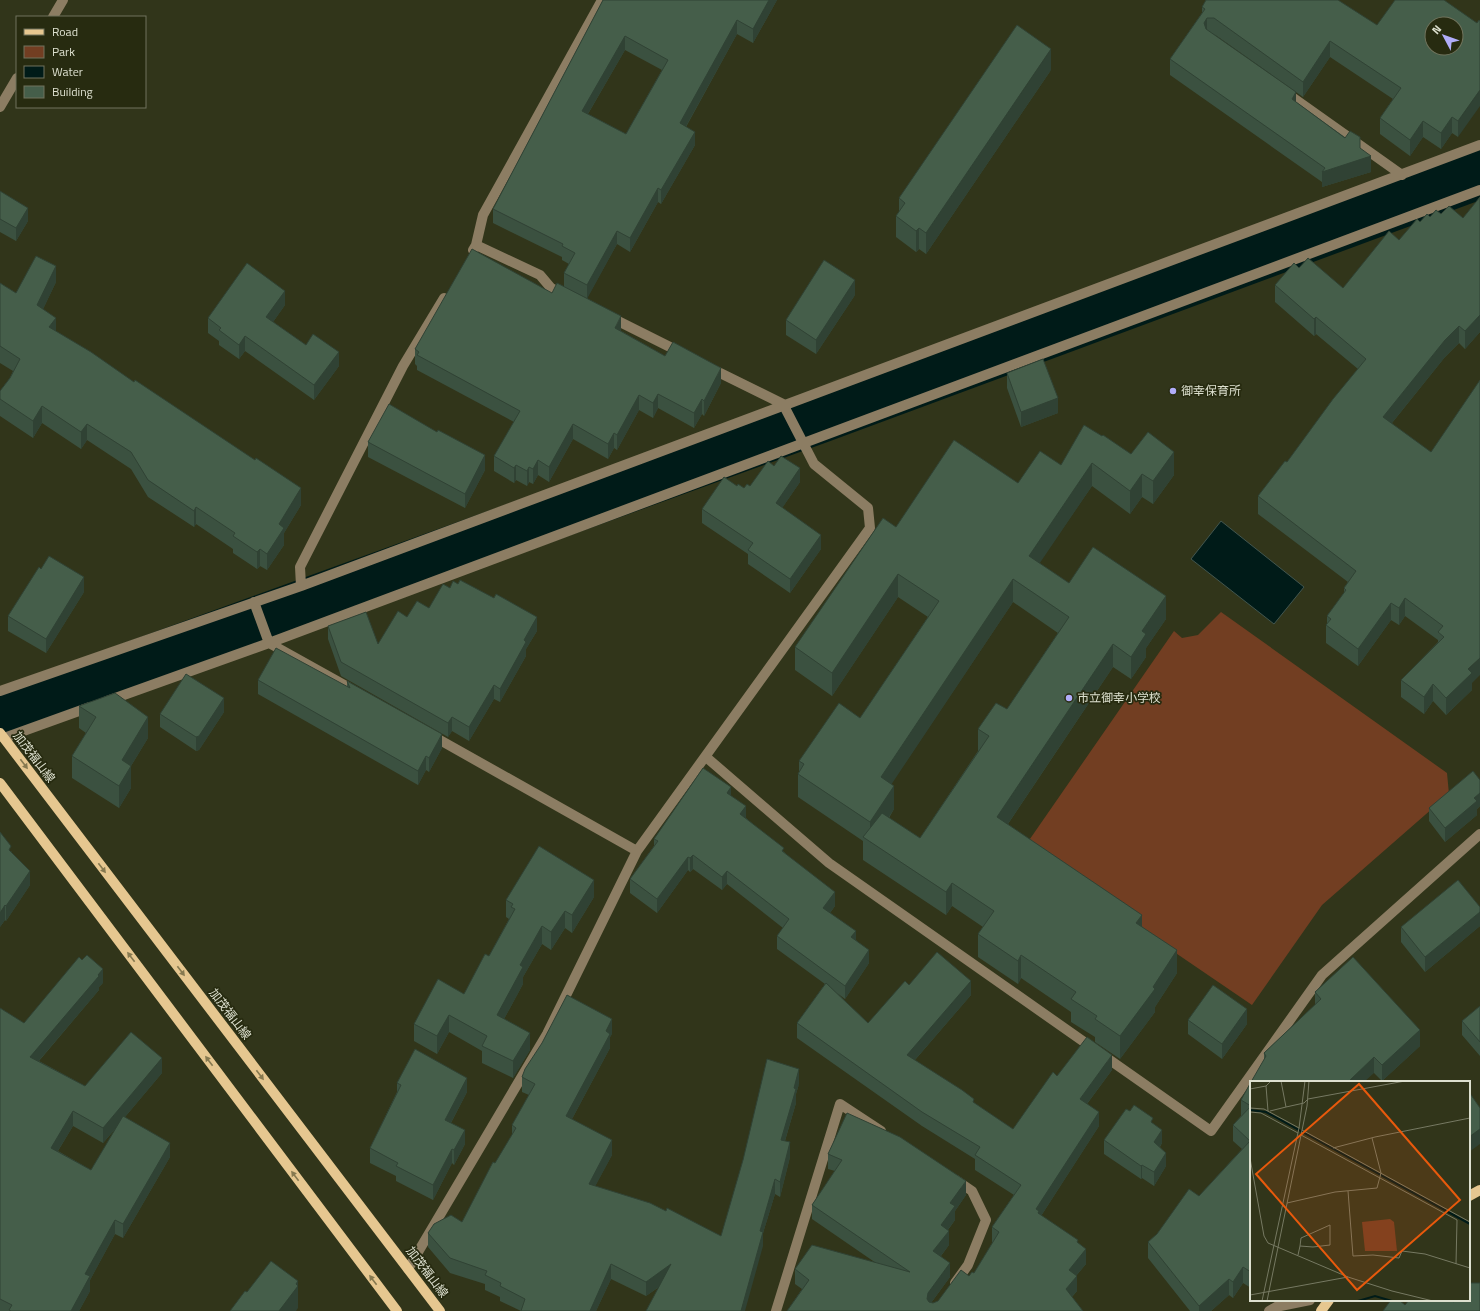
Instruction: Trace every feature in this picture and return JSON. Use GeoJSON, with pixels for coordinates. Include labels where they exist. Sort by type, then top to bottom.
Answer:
{"type":"FeatureCollection","features":[{"type":"Feature","properties":{"kind":"main road","name":"加茂福山線"},"geometry":{"type":"LineString","coordinates":[[2,736],[440,1311]]}},
{"type":"Feature","properties":{"kind":"main road"},"geometry":{"type":"LineString","coordinates":[[0,783],[397,1311]]}},
{"type":"Feature","properties":{"kind":"main road"},"geometry":{"type":"LineString","coordinates":[[1470,1195],[1480,1190]]}},
{"type":"Feature","properties":{"kind":"main road"},"geometry":{"type":"LineString","coordinates":[[1321,1311],[1328,1301]]}},
{"type":"Feature","properties":{"kind":"street"},"geometry":{"type":"LineString","coordinates":[[54,16],[63,0]]}},
{"type":"Feature","properties":{"kind":"street"},"geometry":{"type":"LineString","coordinates":[[468,258],[476,245],[483,215],[602,0]]}},
{"type":"Feature","properties":{"kind":"street"},"geometry":{"type":"LineString","coordinates":[[0,106],[16,80]]}},
{"type":"Feature","properties":{"kind":"street"},"geometry":{"type":"LineString","coordinates":[[1274,84],[1402,175]]}},
{"type":"Feature","properties":{"kind":"street"},"geometry":{"type":"LineString","coordinates":[[0,691],[301,586],[785,408],[1480,145]]}},
{"type":"Feature","properties":{"kind":"street"},"geometry":{"type":"LineString","coordinates":[[2,736],[1480,190]]}},
{"type":"Feature","properties":{"kind":"street"},"geometry":{"type":"LineString","coordinates":[[476,245],[540,275],[551,288],[572,298]]}},
{"type":"Feature","properties":{"kind":"street"},"geometry":{"type":"LineString","coordinates":[[301,586],[300,567],[403,366],[448,292]]}},
{"type":"Feature","properties":{"kind":"street"},"geometry":{"type":"LineString","coordinates":[[408,1269],[547,1034],[637,852],[870,528],[868,508],[814,464],[785,408],[600,312]]}},
{"type":"Feature","properties":{"kind":"street"},"geometry":{"type":"LineString","coordinates":[[254,602],[268,639],[359,694]]}},
{"type":"Feature","properties":{"kind":"street"},"geometry":{"type":"LineString","coordinates":[[422,729],[637,852]]}},
{"type":"Feature","properties":{"kind":"street"},"geometry":{"type":"LineString","coordinates":[[706,757],[829,863],[1211,1131],[1322,975],[1480,834]]}},
{"type":"Feature","properties":{"kind":"street"},"geometry":{"type":"LineString","coordinates":[[776,1311],[840,1104],[893,1139]]}},
{"type":"Feature","properties":{"kind":"street"},"geometry":{"type":"LineString","coordinates":[[946,1173],[972,1191],[986,1220],[968,1265],[950,1288]]}},
{"type":"Feature","properties":{"kind":"street"},"geometry":{"type":"LineString","coordinates":[[1269,1311],[1276,1307],[1305,1301]]}},
{"type":"Feature","properties":{"kind":"green space"},"geometry":{"type":"Polygon","coordinates":[[[1221,612],[1447,773],[1449,794],[1322,905],[1252,1005],[1023,849],[1174,631],[1182,638],[1198,635],[1221,612]]]}},
{"type":"Feature","properties":{"kind":"water"},"geometry":{"type":"Polygon","coordinates":[[[1221,521],[1304,587],[1274,624],[1191,559],[1221,521]]]}},
{"type":"Feature","properties":{"kind":"building"},"geometry":{"type":"Polygon","coordinates":[[[603,0],[769,0],[753,29],[737,20],[680,123],[695,132],[661,190],[658,188],[630,238],[617,231],[587,285],[564,273],[575,253],[562,246],[563,244],[493,209],[603,0]],[[625,36],[582,111],[626,134],[668,60],[625,36]]]}},
{"type":"Feature","properties":{"kind":"building"},"geometry":{"type":"Polygon","coordinates":[[[1206,0],[1338,0],[1377,25],[1395,0],[1444,0],[1477,23],[1479,20],[1480,21],[1480,90],[1458,121],[1452,117],[1441,133],[1423,121],[1410,140],[1380,118],[1401,88],[1330,41],[1303,82],[1214,18],[1207,18],[1204,23],[1206,29],[1296,92],[1292,99],[1345,138],[1350,131],[1360,137],[1360,148],[1371,156],[1322,172],[1325,168],[1170,59],[1205,9],[1202,7],[1206,0]]]}},
{"type":"Feature","properties":{"kind":"building"},"geometry":{"type":"Polygon","coordinates":[[[1017,25],[1051,49],[926,233],[919,228],[916,231],[896,216],[905,203],[899,198],[1017,25]]]}},
{"type":"Feature","properties":{"kind":"building"},"geometry":{"type":"Polygon","coordinates":[[[0,191],[28,208],[16,228],[0,219],[0,191]]]}},
{"type":"Feature","properties":{"kind":"building"},"geometry":{"type":"Polygon","coordinates":[[[1480,197],[1480,315],[1465,331],[1459,326],[1445,340],[1383,417],[1431,452],[1480,380],[1480,658],[1468,669],[1472,673],[1446,698],[1433,684],[1424,697],[1401,680],[1444,637],[1438,632],[1443,626],[1405,598],[1399,608],[1391,603],[1358,649],[1326,625],[1331,619],[1327,616],[1346,590],[1344,588],[1356,571],[1258,496],[1285,461],[1287,462],[1333,399],[1366,359],[1316,317],[1314,319],[1275,285],[1294,263],[1299,268],[1308,258],[1343,288],[1389,231],[1399,240],[1417,219],[1420,222],[1427,214],[1430,217],[1436,210],[1441,214],[1449,206],[1463,218],[1480,197]]]}},
{"type":"Feature","properties":{"kind":"building"},"geometry":{"type":"Polygon","coordinates":[[[472,249],[552,293],[557,283],[621,316],[615,328],[665,356],[673,342],[721,368],[704,401],[702,399],[694,413],[658,394],[653,403],[639,395],[617,435],[614,433],[608,444],[573,424],[549,467],[538,460],[533,469],[529,467],[527,471],[516,465],[514,468],[494,456],[520,411],[417,355],[419,352],[415,349],[472,249]]]}},
{"type":"Feature","properties":{"kind":"building"},"geometry":{"type":"Polygon","coordinates":[[[36,256],[56,266],[37,305],[56,318],[49,327],[91,352],[134,382],[135,380],[255,460],[256,458],[301,488],[279,524],[284,528],[267,554],[260,549],[257,552],[233,536],[235,533],[196,507],[194,511],[148,480],[131,452],[87,424],[81,432],[42,406],[33,421],[0,399],[0,391],[10,378],[20,359],[0,346],[0,283],[16,293],[36,256]]]}},
{"type":"Feature","properties":{"kind":"building"},"geometry":{"type":"Polygon","coordinates":[[[824,260],[855,280],[816,340],[786,320],[824,260]]]}},
{"type":"Feature","properties":{"kind":"building"},"geometry":{"type":"Polygon","coordinates":[[[247,263],[285,291],[266,317],[306,345],[313,334],[339,352],[314,385],[245,336],[239,345],[219,330],[221,328],[208,318],[247,263]]]}},
{"type":"Feature","properties":{"kind":"building"},"geometry":{"type":"Polygon","coordinates":[[[1043,359],[1058,398],[1021,412],[1007,373],[1043,359]]]}},
{"type":"Feature","properties":{"kind":"building"},"geometry":{"type":"Polygon","coordinates":[[[389,404],[437,432],[438,430],[485,455],[465,494],[368,442],[389,404]]]}},
{"type":"Feature","properties":{"kind":"building"},"geometry":{"type":"Polygon","coordinates":[[[1084,425],[1102,436],[1103,435],[1131,454],[1148,432],[1174,452],[1153,481],[1142,474],[1130,491],[1092,463],[1029,556],[1069,583],[1093,547],[1166,596],[1142,631],[1146,634],[1131,657],[1113,644],[997,817],[1142,915],[1136,923],[1177,950],[1153,987],[1155,989],[1120,1036],[1095,1019],[1097,1016],[1071,999],[1076,992],[1021,955],[1018,961],[978,934],[994,911],[952,883],[946,892],[863,837],[882,813],[920,838],[989,736],[978,729],[996,703],[1007,709],[1069,617],[1013,579],[881,777],[894,786],[870,822],[798,774],[804,764],[799,761],[839,703],[860,718],[939,601],[898,574],[832,673],[795,647],[883,518],[896,527],[954,440],[1018,483],[1040,451],[1061,465],[1084,425]]]}},
{"type":"Feature","properties":{"kind":"building"},"geometry":{"type":"Polygon","coordinates":[[[781,456],[800,468],[776,503],[821,535],[790,579],[748,550],[753,543],[702,509],[724,477],[737,486],[738,484],[744,488],[747,484],[750,486],[768,461],[774,466],[781,456]]]}},
{"type":"Feature","properties":{"kind":"building"},"geometry":{"type":"Polygon","coordinates":[[[49,556],[84,577],[46,639],[8,616],[39,567],[41,569],[49,556]]]}},
{"type":"Feature","properties":{"kind":"building"},"geometry":{"type":"Polygon","coordinates":[[[460,580],[494,598],[496,594],[537,617],[524,640],[526,642],[500,689],[494,685],[469,727],[452,717],[448,723],[341,662],[328,626],[366,612],[378,644],[398,611],[407,617],[417,601],[429,608],[443,584],[450,588],[453,581],[458,584],[460,580]]]}},
{"type":"Feature","properties":{"kind":"building"},"geometry":{"type":"Polygon","coordinates":[[[276,648],[350,688],[347,681],[442,734],[429,758],[426,756],[418,771],[258,680],[276,648]]]}},
{"type":"Feature","properties":{"kind":"building"},"geometry":{"type":"Polygon","coordinates":[[[186,674],[224,698],[199,736],[196,737],[160,714],[186,674]]]}},
{"type":"Feature","properties":{"kind":"building"},"geometry":{"type":"Polygon","coordinates":[[[115,693],[148,717],[122,760],[131,766],[119,786],[72,756],[96,717],[79,706],[115,693]]]}},
{"type":"Feature","properties":{"kind":"building"},"geometry":{"type":"Polygon","coordinates":[[[703,768],[731,787],[727,793],[746,806],[740,814],[784,848],[782,851],[835,892],[823,908],[856,931],[851,937],[869,950],[845,986],[777,936],[789,919],[727,871],[722,877],[693,855],[690,858],[688,857],[657,899],[630,879],[658,841],[654,839],[703,768]]]}},
{"type":"Feature","properties":{"kind":"building"},"geometry":{"type":"Polygon","coordinates":[[[1473,771],[1480,780],[1480,793],[1474,798],[1477,801],[1445,828],[1429,808],[1473,771]]]}},
{"type":"Feature","properties":{"kind":"building"},"geometry":{"type":"Polygon","coordinates":[[[0,832],[11,846],[9,850],[30,871],[0,913],[0,832]]]}},
{"type":"Feature","properties":{"kind":"building"},"geometry":{"type":"Polygon","coordinates":[[[539,846],[594,880],[572,915],[565,911],[551,932],[542,926],[520,965],[523,967],[497,1015],[530,1033],[513,1061],[482,1046],[487,1036],[449,1015],[437,1036],[414,1024],[438,979],[464,994],[485,954],[489,956],[515,909],[511,907],[513,904],[506,900],[539,846]]]}},
{"type":"Feature","properties":{"kind":"building"},"geometry":{"type":"Polygon","coordinates":[[[1458,880],[1480,907],[1480,912],[1425,957],[1401,927],[1458,880]]]}},
{"type":"Feature","properties":{"kind":"building"},"geometry":{"type":"Polygon","coordinates":[[[937,952],[971,981],[907,1055],[962,1090],[974,1099],[973,1102],[1013,1129],[1053,1072],[1057,1076],[1087,1037],[1112,1055],[1080,1099],[1099,1112],[1036,1209],[1039,1211],[1038,1213],[1078,1240],[1077,1242],[1086,1249],[1069,1270],[1077,1276],[1066,1289],[1083,1311],[787,1311],[809,1280],[795,1269],[812,1245],[910,1272],[812,1205],[842,1160],[828,1154],[847,1113],[900,1137],[966,1181],[950,1203],[955,1206],[941,1225],[949,1231],[933,1251],[950,1263],[928,1293],[927,1299],[929,1302],[933,1303],[938,1301],[961,1270],[969,1276],[972,1272],[974,1273],[999,1232],[992,1227],[1021,1185],[975,1155],[980,1147],[922,1112],[797,1023],[826,983],[868,1023],[905,981],[909,985],[937,952]]]}},
{"type":"Feature","properties":{"kind":"building"},"geometry":{"type":"Polygon","coordinates":[[[87,955],[103,969],[98,975],[99,976],[30,1057],[85,1086],[131,1032],[162,1058],[103,1128],[73,1111],[51,1148],[91,1170],[123,1116],[170,1143],[123,1224],[115,1220],[85,1274],[90,1276],[71,1311],[11,1311],[9,1310],[12,1305],[0,1299],[0,1008],[24,1023],[79,957],[82,960],[87,955]]]}},
{"type":"Feature","properties":{"kind":"building"},"geometry":{"type":"Polygon","coordinates":[[[1353,957],[1420,1030],[1382,1065],[1374,1057],[1349,1081],[1252,1081],[1266,1056],[1264,1053],[1321,999],[1315,992],[1353,957]]]}},
{"type":"Feature","properties":{"kind":"building"},"geometry":{"type":"Polygon","coordinates":[[[1213,985],[1247,1009],[1222,1044],[1188,1020],[1213,985]]]}},
{"type":"Feature","properties":{"kind":"building"},"geometry":{"type":"Polygon","coordinates":[[[567,995],[612,1019],[606,1031],[610,1034],[566,1116],[612,1140],[589,1184],[650,1203],[666,1211],[667,1208],[721,1236],[743,1160],[767,1059],[799,1069],[794,1088],[796,1089],[781,1140],[790,1142],[780,1182],[775,1179],[760,1231],[763,1232],[741,1311],[646,1311],[671,1264],[646,1282],[611,1264],[590,1311],[521,1311],[525,1299],[500,1286],[501,1283],[485,1275],[487,1271],[450,1258],[428,1233],[434,1224],[451,1215],[462,1222],[493,1162],[495,1163],[516,1128],[512,1125],[535,1084],[522,1077],[525,1069],[542,1043],[567,995]]]}},
{"type":"Feature","properties":{"kind":"building"},"geometry":{"type":"Polygon","coordinates":[[[1480,1006],[1480,1042],[1462,1021],[1480,1006]]]}},
{"type":"Feature","properties":{"kind":"building"},"geometry":{"type":"Polygon","coordinates":[[[415,1049],[467,1078],[445,1120],[465,1130],[454,1150],[452,1149],[433,1185],[396,1166],[398,1163],[370,1148],[401,1085],[397,1083],[415,1049]]]}},
{"type":"Feature","properties":{"kind":"building"},"geometry":{"type":"Polygon","coordinates":[[[1250,1084],[1250,1105],[1241,1100],[1250,1084]]]}},
{"type":"Feature","properties":{"kind":"building"},"geometry":{"type":"Polygon","coordinates":[[[1470,1093],[1480,1108],[1480,1129],[1470,1136],[1470,1093]]]}},
{"type":"Feature","properties":{"kind":"building"},"geometry":{"type":"Polygon","coordinates":[[[1134,1105],[1153,1118],[1151,1122],[1162,1130],[1154,1142],[1166,1153],[1154,1172],[1142,1165],[1141,1166],[1104,1140],[1126,1109],[1130,1111],[1134,1105]]]}},
{"type":"Feature","properties":{"kind":"building"},"geometry":{"type":"Polygon","coordinates":[[[1250,1107],[1250,1141],[1233,1125],[1250,1107]]]}},
{"type":"Feature","properties":{"kind":"building"},"geometry":{"type":"Polygon","coordinates":[[[1250,1141],[1250,1271],[1243,1267],[1233,1282],[1229,1279],[1199,1306],[1148,1242],[1157,1234],[1189,1189],[1199,1196],[1250,1141]]]}},
{"type":"Feature","properties":{"kind":"building"},"geometry":{"type":"Polygon","coordinates":[[[271,1261],[298,1281],[296,1284],[298,1286],[279,1311],[230,1311],[245,1291],[247,1292],[271,1261]]]}},
{"type":"Feature","properties":{"kind":"building"},"geometry":{"type":"Polygon","coordinates":[[[1470,1283],[1480,1283],[1480,1311],[1383,1311],[1390,1301],[1400,1301],[1405,1305],[1408,1301],[1470,1301],[1470,1283]]]}},
{"type":"Feature","properties":{"kind":"waterway"},"geometry":{"type":"LineString","coordinates":[[0,715],[819,418],[1480,173]]}},
{"type":"Feature","properties":{"kind":"place","name":"御幸保育所"},"geometry":{"type":"Point","coordinates":[1173,391]}},
{"type":"Feature","properties":{"kind":"place","name":"市立御幸小学校"},"geometry":{"type":"Point","coordinates":[1069,698]}}]}
